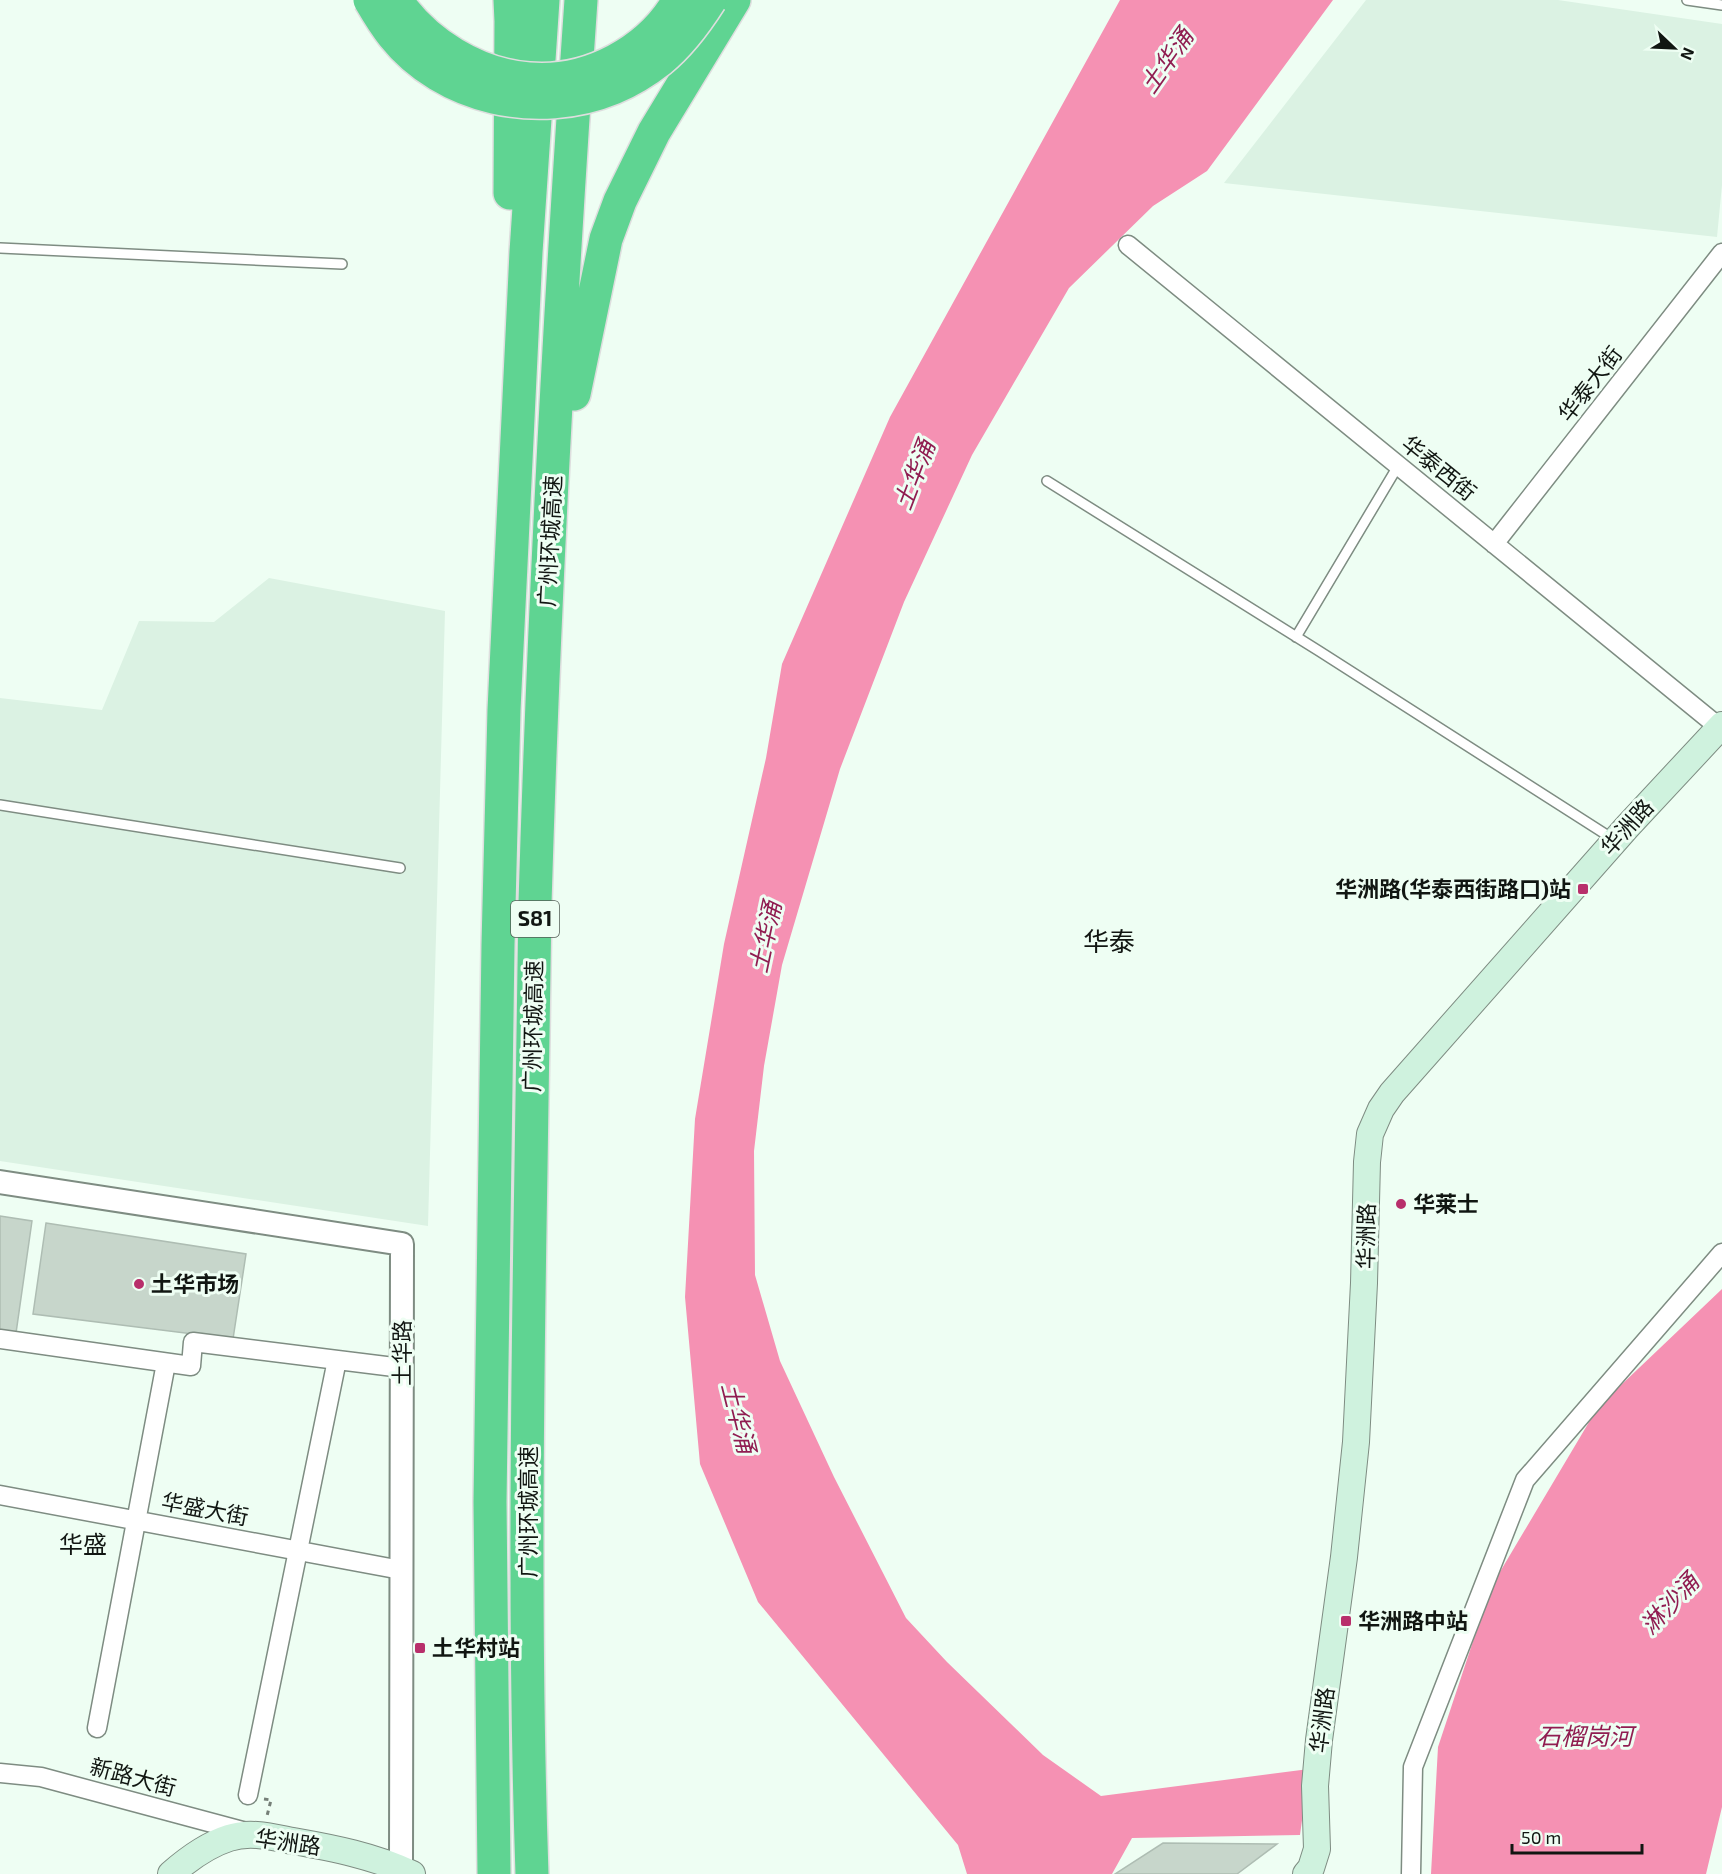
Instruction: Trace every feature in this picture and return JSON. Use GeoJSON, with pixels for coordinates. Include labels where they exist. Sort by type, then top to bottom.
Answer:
{"type":"FeatureCollection","features":[{"type":"Feature","properties":{"kind":"highway"},"geometry":{"type":"LineString","coordinates":[[370,0],[393,35],[410,53],[444,77],[476,92],[498,99],[545,103],[591,96],[615,88],[640,74],[682,39],[710,0]]}},
{"type":"Feature","properties":{"kind":"highway"},"geometry":{"type":"LineString","coordinates":[[396,0],[417,26],[458,56],[501,74],[530,79],[560,77],[582,72],[623,57],[642,44],[660,27],[680,0]]}},
{"type":"Feature","properties":{"kind":"highway"},"geometry":{"type":"LineString","coordinates":[[504,710],[510,0]]}},
{"type":"Feature","properties":{"kind":"highway","name":"广州环城高速"},"geometry":{"type":"LineString","coordinates":[[494,1874],[490,1502],[497,969],[504,710],[526,252],[543,0]]}},
{"type":"Feature","properties":{"kind":"highway","name":"广州环城高速"},"geometry":{"type":"LineString","coordinates":[[532,1874],[528,1608],[528,1338],[535,920],[542,697],[566,224],[581,0]]}},
{"type":"Feature","properties":{"kind":"highway"},"geometry":{"type":"LineString","coordinates":[[542,697],[567,433],[606,238],[620,201],[654,132],[734,0]]}},
{"type":"Feature","properties":{"kind":"main road","name":"华洲路"},"geometry":{"type":"LineString","coordinates":[[1306,1874],[1311,1868],[1317,1849],[1315,1786],[1319,1740],[1354,1465],[1370,1134],[1381,1109],[1392,1093],[1615,840],[1721,726]]}},
{"type":"Feature","properties":{"kind":"main road","name":"华洲路"},"geometry":{"type":"LineString","coordinates":[[171,1874],[204,1849],[230,1838],[258,1835],[368,1857],[406,1872]]}},
{"type":"Feature","properties":{"kind":"street","name":"华泰西街"},"geometry":{"type":"LineString","coordinates":[[1128,245],[1721,726]]}},
{"type":"Feature","properties":{"kind":"street","name":"华泰大街"},"geometry":{"type":"LineString","coordinates":[[1494,544],[1722,253]]}},
{"type":"Feature","properties":{"kind":"street","name":"土华路"},"geometry":{"type":"LineString","coordinates":[[0,1182],[402,1245],[401,1570],[406,1872]]}},
{"type":"Feature","properties":{"kind":"street"},"geometry":{"type":"LineString","coordinates":[[1411,1874],[1413,1767],[1525,1480],[1722,1253]]}},
{"type":"Feature","properties":{"kind":"street"},"geometry":{"type":"LineString","coordinates":[[0,1339],[191,1366],[193,1341],[402,1368]]}},
{"type":"Feature","properties":{"kind":"street"},"geometry":{"type":"LineString","coordinates":[[248,1795],[337,1360]]}},
{"type":"Feature","properties":{"kind":"street"},"geometry":{"type":"LineString","coordinates":[[97,1728],[138,1521],[166,1363]]}},
{"type":"Feature","properties":{"kind":"street","name":"华盛大街"},"geometry":{"type":"LineString","coordinates":[[0,1495],[401,1570]]}},
{"type":"Feature","properties":{"kind":"street","name":"新路大街"},"geometry":{"type":"LineString","coordinates":[[0,1773],[41,1777],[258,1835]]}},
{"type":"Feature","properties":{"kind":"lane"},"geometry":{"type":"LineString","coordinates":[[1686,0],[1722,5]]}},
{"type":"Feature","properties":{"kind":"lane"},"geometry":{"type":"LineString","coordinates":[[0,248],[342,264]]}},
{"type":"Feature","properties":{"kind":"lane"},"geometry":{"type":"LineString","coordinates":[[1296,637],[1398,466]]}},
{"type":"Feature","properties":{"kind":"lane"},"geometry":{"type":"LineString","coordinates":[[1047,482],[1615,840]]}},
{"type":"Feature","properties":{"kind":"lane"},"geometry":{"type":"LineString","coordinates":[[0,805],[400,868]]}},
{"type":"Feature","properties":{"kind":"path"},"geometry":{"type":"LineString","coordinates":[[248,1795],[271,1800],[258,1835]]}},
{"type":"Feature","properties":{"kind":"shaded area"},"geometry":{"type":"Polygon","coordinates":[[[1366,0],[1558,0],[1722,24],[1722,185],[1717,237],[1224,183],[1366,0]]]}},
{"type":"Feature","properties":{"kind":"shaded area"},"geometry":{"type":"Polygon","coordinates":[[[269,578],[445,611],[428,1226],[0,1161],[0,698],[102,710],[139,621],[214,622],[269,578]]]}},
{"type":"Feature","properties":{"kind":"water","name":"土华涌"},"geometry":{"type":"Polygon","coordinates":[[[1120,0],[1333,0],[1207,171],[1153,206],[1069,288],[972,455],[904,602],[840,769],[782,965],[764,1066],[754,1151],[755,1275],[780,1361],[834,1477],[906,1618],[947,1662],[1043,1755],[1101,1796],[1309,1769],[1300,1835],[1132,1838],[1112,1874],[967,1874],[958,1845],[758,1602],[700,1464],[685,1297],[695,1119],[724,944],[766,758],[782,664],[890,417],[1120,0]]]}},
{"type":"Feature","properties":{"kind":"water","name":"石榴岗河"},"geometry":{"type":"Polygon","coordinates":[[[1722,1289],[1722,1807],[1706,1874],[1431,1874],[1438,1747],[1491,1587],[1598,1407],[1722,1289]]]}},
{"type":"Feature","properties":{"kind":"building"},"geometry":{"type":"Polygon","coordinates":[[[0,1216],[32,1221],[16,1333],[0,1330],[0,1216]]]}},
{"type":"Feature","properties":{"kind":"building","name":"土华市场"},"geometry":{"type":"Polygon","coordinates":[[[46,1223],[246,1254],[233,1339],[33,1314],[46,1223]]]}},
{"type":"Feature","properties":{"kind":"building"},"geometry":{"type":"Polygon","coordinates":[[[1163,1843],[1277,1844],[1237,1874],[1115,1874],[1163,1843]]]}},
{"type":"Feature","properties":{"kind":"place","name":"华洲路(华泰西街路口)站"},"geometry":{"type":"Point","coordinates":[1583,889]}},
{"type":"Feature","properties":{"kind":"place","name":"华莱士"},"geometry":{"type":"Point","coordinates":[1401,1204]}},
{"type":"Feature","properties":{"kind":"place","name":"土华市场"},"geometry":{"type":"Point","coordinates":[139,1284]}},
{"type":"Feature","properties":{"kind":"place","name":"华洲路中站"},"geometry":{"type":"Point","coordinates":[1346,1621]}},
{"type":"Feature","properties":{"kind":"place","name":"土华村站"},"geometry":{"type":"Point","coordinates":[420,1648]}},
{"type":"Feature","properties":{"kind":"district","name":"华泰"},"geometry":{"type":"Point","coordinates":[1109,942]}},
{"type":"Feature","properties":{"kind":"district","name":"华盛"},"geometry":{"type":"Point","coordinates":[83,1545]}},
{"type":"Feature","properties":{"kind":"water label","name":"淋沙涌"},"geometry":{"type":"Point","coordinates":[1670,1604]}}]}
